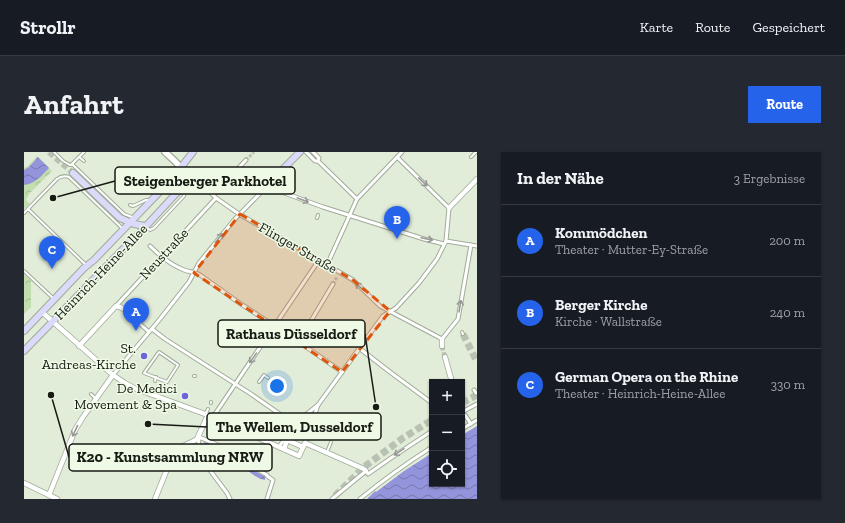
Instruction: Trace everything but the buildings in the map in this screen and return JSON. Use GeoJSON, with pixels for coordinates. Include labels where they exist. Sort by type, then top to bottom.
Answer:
{"type":"FeatureCollection","features":[{"type":"Feature","properties":{"kind":"main road","name":"Heinrich-Heine-Allee"},"geometry":{"type":"LineString","coordinates":[[24,331],[171,180],[193,152]]}},
{"type":"Feature","properties":{"kind":"main road"},"geometry":{"type":"LineString","coordinates":[[275,177],[300,152]]}},
{"type":"Feature","properties":{"kind":"main road"},"geometry":{"type":"LineString","coordinates":[[71,175],[120,218],[132,220],[134,224],[145,226]]}},
{"type":"Feature","properties":{"kind":"main road","name":"Heinrich-Heine-Allee"},"geometry":{"type":"LineString","coordinates":[[24,351],[176,193],[191,180]]}},
{"type":"Feature","properties":{"kind":"main road"},"geometry":{"type":"LineString","coordinates":[[120,218],[123,229]]}},
{"type":"Feature","properties":{"kind":"street"},"geometry":{"type":"LineString","coordinates":[[165,152],[181,168],[186,176],[183,186]]}},
{"type":"Feature","properties":{"kind":"street"},"geometry":{"type":"LineString","coordinates":[[306,152],[315,161],[318,161],[357,199]]}},
{"type":"Feature","properties":{"kind":"street"},"geometry":{"type":"LineString","coordinates":[[313,152],[319,158],[318,161]]}},
{"type":"Feature","properties":{"kind":"street"},"geometry":{"type":"LineString","coordinates":[[327,265],[357,199],[402,152]]}},
{"type":"Feature","properties":{"kind":"street"},"geometry":{"type":"LineString","coordinates":[[397,157],[450,208]]}},
{"type":"Feature","properties":{"kind":"street","name":"Neustraße"},"geometry":{"type":"LineString","coordinates":[[79,346],[246,160]]}},
{"type":"Feature","properties":{"kind":"street"},"geometry":{"type":"LineString","coordinates":[[49,495],[75,430],[83,417],[113,376],[190,282],[199,263],[240,214],[275,177]]}},
{"type":"Feature","properties":{"kind":"street"},"geometry":{"type":"LineString","coordinates":[[42,312],[113,376],[129,386],[209,416],[299,456],[318,405],[383,316],[396,308],[419,283],[437,259],[445,242],[450,208],[477,179]]}},
{"type":"Feature","properties":{"kind":"street"},"geometry":{"type":"LineString","coordinates":[[171,180],[176,180],[180,184],[180,187],[176,193]]}},
{"type":"Feature","properties":{"kind":"street"},"geometry":{"type":"LineString","coordinates":[[268,184],[276,190],[322,208],[424,239],[477,246]]}},
{"type":"Feature","properties":{"kind":"street","name":"Flinger Straße"},"geometry":{"type":"LineString","coordinates":[[204,186],[214,196],[240,214],[340,272],[356,283],[380,306],[442,339]]}},
{"type":"Feature","properties":{"kind":"street"},"geometry":{"type":"LineString","coordinates":[[442,346],[442,339],[458,319],[471,245]]}},
{"type":"Feature","properties":{"kind":"street"},"geometry":{"type":"LineString","coordinates":[[150,246],[161,256],[182,269],[200,275],[238,302],[299,341],[342,372]]}},
{"type":"Feature","properties":{"kind":"street"},"geometry":{"type":"LineString","coordinates":[[230,499],[200,457],[198,453],[197,439],[209,416],[235,384],[319,260]]}},
{"type":"Feature","properties":{"kind":"street"},"geometry":{"type":"LineString","coordinates":[[337,277],[340,272]]}},
{"type":"Feature","properties":{"kind":"street"},"geometry":{"type":"LineString","coordinates":[[299,341],[333,284]]}},
{"type":"Feature","properties":{"kind":"street"},"geometry":{"type":"LineString","coordinates":[[116,306],[122,308],[133,317],[136,323],[149,332]]}},
{"type":"Feature","properties":{"kind":"street"},"geometry":{"type":"LineString","coordinates":[[152,329],[203,366],[252,393],[294,424]]}},
{"type":"Feature","properties":{"kind":"street"},"geometry":{"type":"LineString","coordinates":[[359,348],[429,401]]}},
{"type":"Feature","properties":{"kind":"street"},"geometry":{"type":"LineString","coordinates":[[444,357],[451,379]]}},
{"type":"Feature","properties":{"kind":"street"},"geometry":{"type":"LineString","coordinates":[[465,412],[477,404]]}},
{"type":"Feature","properties":{"kind":"street"},"geometry":{"type":"LineString","coordinates":[[281,448],[294,424],[318,405]]}},
{"type":"Feature","properties":{"kind":"street"},"geometry":{"type":"LineString","coordinates":[[465,415],[471,424]]}},
{"type":"Feature","properties":{"kind":"street"},"geometry":{"type":"LineString","coordinates":[[465,427],[477,420]]}},
{"type":"Feature","properties":{"kind":"street"},"geometry":{"type":"LineString","coordinates":[[281,448],[287,440],[304,445],[327,452],[364,469],[368,474],[429,433]]}},
{"type":"Feature","properties":{"kind":"street"},"geometry":{"type":"LineString","coordinates":[[155,499],[174,452],[197,439],[216,444],[241,457],[273,480],[267,499]]}},
{"type":"Feature","properties":{"kind":"street"},"geometry":{"type":"LineString","coordinates":[[360,499],[390,475],[429,449]]}},
{"type":"Feature","properties":{"kind":"street"},"geometry":{"type":"LineString","coordinates":[[332,499],[366,471]]}},
{"type":"Feature","properties":{"kind":"street"},"geometry":{"type":"LineString","coordinates":[[24,483],[58,499]]}},
{"type":"Feature","properties":{"kind":"lane"},"geometry":{"type":"LineString","coordinates":[[54,152],[67,164],[72,164],[132,220]]}},
{"type":"Feature","properties":{"kind":"lane"},"geometry":{"type":"LineString","coordinates":[[72,164],[84,152]]}},
{"type":"Feature","properties":{"kind":"lane"},"geometry":{"type":"LineString","coordinates":[[471,157],[476,152]]}},
{"type":"Feature","properties":{"kind":"lane"},"geometry":{"type":"LineString","coordinates":[[79,157],[84,161]]}},
{"type":"Feature","properties":{"kind":"lane"},"geometry":{"type":"LineString","coordinates":[[24,213],[60,177],[71,175],[123,229]]}},
{"type":"Feature","properties":{"kind":"lane"},"geometry":{"type":"LineString","coordinates":[[145,226],[150,230],[154,228],[185,196],[183,186]]}},
{"type":"Feature","properties":{"kind":"lane"},"geometry":{"type":"LineString","coordinates":[[176,193],[181,200]]}},
{"type":"Feature","properties":{"kind":"lane"},"geometry":{"type":"LineString","coordinates":[[130,205],[133,206],[146,200],[151,200]]}},
{"type":"Feature","properties":{"kind":"lane"},"geometry":{"type":"LineString","coordinates":[[28,209],[87,266]]}},
{"type":"Feature","properties":{"kind":"lane"},"geometry":{"type":"LineString","coordinates":[[24,271],[54,300]]}},
{"type":"Feature","properties":{"kind":"lane"},"geometry":{"type":"LineString","coordinates":[[159,352],[178,365],[167,382],[156,377],[144,373],[159,352]]}},
{"type":"Feature","properties":{"kind":"lane"},"geometry":{"type":"LineString","coordinates":[[259,382],[264,375],[268,378]]}},
{"type":"Feature","properties":{"kind":"lane"},"geometry":{"type":"LineString","coordinates":[[150,394],[152,388]]}},
{"type":"Feature","properties":{"kind":"lane"},"geometry":{"type":"LineString","coordinates":[[91,394],[96,399]]}},
{"type":"Feature","properties":{"kind":"lane"},"geometry":{"type":"LineString","coordinates":[[208,409],[209,416]]}},
{"type":"Feature","properties":{"kind":"lane"},"geometry":{"type":"LineString","coordinates":[[327,452],[331,442]]}},
{"type":"Feature","properties":{"kind":"lane"},"geometry":{"type":"LineString","coordinates":[[40,498],[43,492]]}},
{"type":"Feature","properties":{"kind":"highlighted area"},"geometry":{"type":"Polygon","coordinates":[[[240,214],[353,280],[390,311],[342,372],[194,273],[240,214]]]}},
{"type":"Feature","properties":{"kind":"green space"},"geometry":{"type":"Polygon","coordinates":[[[37,156],[52,171],[29,194],[26,200],[30,204],[24,209],[24,168],[28,166],[37,156]]]}},
{"type":"Feature","properties":{"kind":"green space"},"geometry":{"type":"Polygon","coordinates":[[[24,274],[31,281],[31,307],[24,314],[24,274]]]}},
{"type":"Feature","properties":{"kind":"water"},"geometry":{"type":"Polygon","coordinates":[[[38,157],[49,168],[35,181],[24,185],[24,170],[29,167],[38,157]]]}},
{"type":"Feature","properties":{"kind":"water"},"geometry":{"type":"Polygon","coordinates":[[[477,426],[477,499],[367,499],[375,491],[376,492],[429,455],[429,487],[465,487],[465,433],[477,426]]]}},
{"type":"Feature","properties":{"kind":"water"},"geometry":{"type":"Polygon","coordinates":[[[204,442],[244,462],[265,476],[265,480],[255,476],[227,457],[203,446],[204,442]]]}},
{"type":"Feature","properties":{"kind":"tunnel"},"geometry":{"type":"LineString","coordinates":[[49,152],[73,173]]}},
{"type":"Feature","properties":{"kind":"tunnel"},"geometry":{"type":"LineString","coordinates":[[246,160],[254,152]]}},
{"type":"Feature","properties":{"kind":"tunnel"},"geometry":{"type":"LineString","coordinates":[[333,284],[337,277]]}},
{"type":"Feature","properties":{"kind":"tunnel"},"geometry":{"type":"LineString","coordinates":[[463,334],[477,362]]}},
{"type":"Feature","properties":{"kind":"tunnel"},"geometry":{"type":"LineString","coordinates":[[442,346],[445,357]]}},
{"type":"Feature","properties":{"kind":"tunnel"},"geometry":{"type":"LineString","coordinates":[[465,401],[477,395]]}},
{"type":"Feature","properties":{"kind":"tunnel"},"geometry":{"type":"LineString","coordinates":[[335,496],[364,467],[403,438],[429,422]]}},
{"type":"Feature","properties":{"kind":"place","name":"Steigenberger Parkhotel"},"geometry":{"type":"Point","coordinates":[53,198]}},
{"type":"Feature","properties":{"kind":"place","name":"Berger Kirche"},"geometry":{"type":"Point","coordinates":[397,239]}},
{"type":"Feature","properties":{"kind":"place","name":"German Opera on the Rhine"},"geometry":{"type":"Point","coordinates":[52,269]}},
{"type":"Feature","properties":{"kind":"place","name":"Kommödchen"},"geometry":{"type":"Point","coordinates":[136,331]}},
{"type":"Feature","properties":{"kind":"place","name":"St. Andreas-Kirche"},"geometry":{"type":"Point","coordinates":[144,356]}},
{"type":"Feature","properties":{"kind":"place","name":"K20 - Kunstsammlung NRW"},"geometry":{"type":"Point","coordinates":[51,395]}},
{"type":"Feature","properties":{"kind":"place","name":"De Medici Movement & Spa"},"geometry":{"type":"Point","coordinates":[185,396]}},
{"type":"Feature","properties":{"kind":"place","name":"Rathaus Düsseldorf"},"geometry":{"type":"Point","coordinates":[376,407]}},
{"type":"Feature","properties":{"kind":"place","name":"The Wellem, Dusseldorf"},"geometry":{"type":"Point","coordinates":[148,424]}}]}
